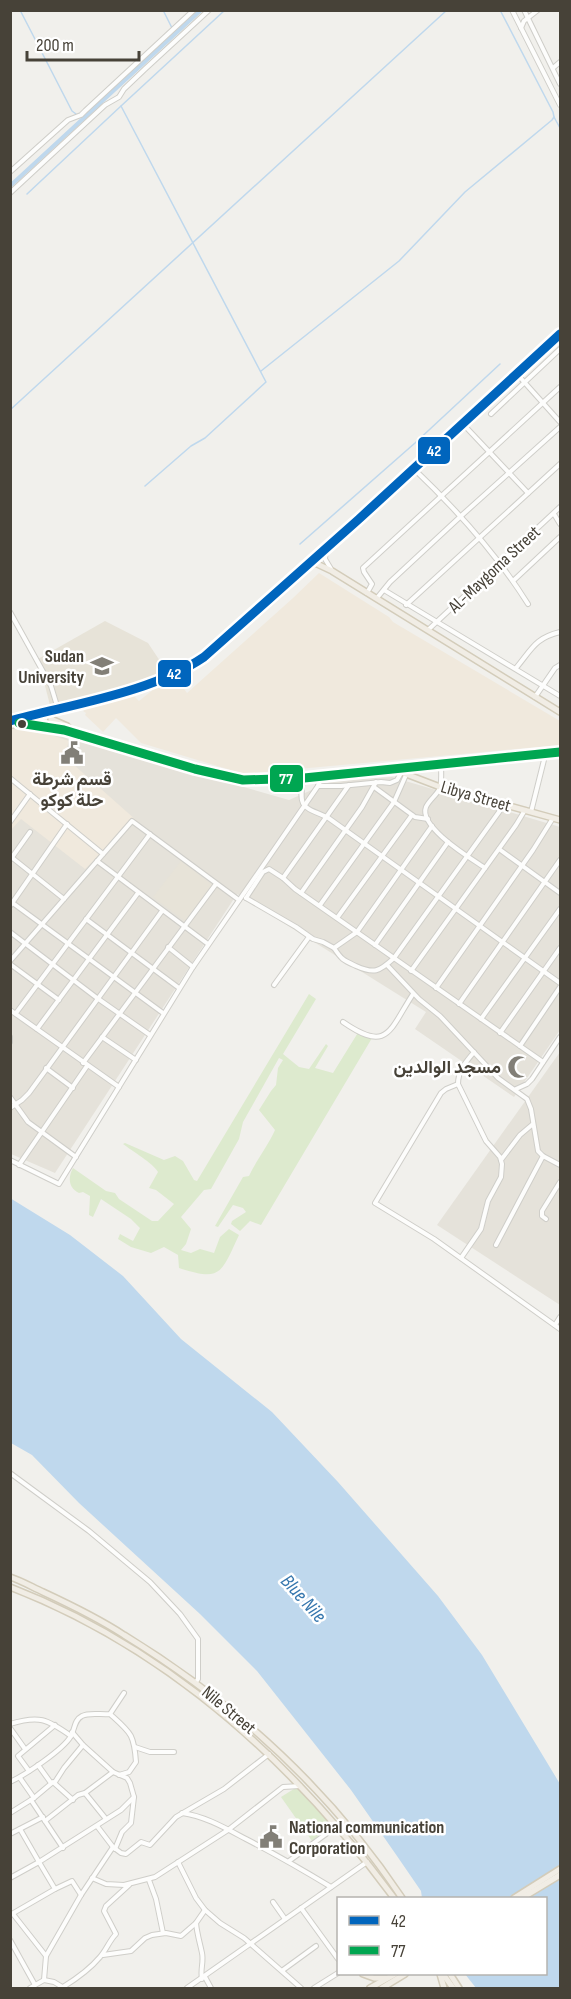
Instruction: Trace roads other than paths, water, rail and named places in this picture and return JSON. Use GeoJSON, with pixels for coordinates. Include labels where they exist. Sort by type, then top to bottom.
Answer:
{"type":"FeatureCollection","features":[{"type":"Feature","properties":{"kind":"main road"},"geometry":{"type":"LineString","coordinates":[[10,723],[129,689],[187,668],[220,644],[306,567],[318,563],[561,712]]}},
{"type":"Feature","properties":{"kind":"main road"},"geometry":{"type":"LineString","coordinates":[[61,708],[52,714],[51,719],[67,726],[73,732]]}},
{"type":"Feature","properties":{"kind":"main road"},"geometry":{"type":"LineString","coordinates":[[10,723],[30,723],[73,732],[235,779],[304,778],[561,752]]}},
{"type":"Feature","properties":{"kind":"main road","name":"Libya Street"},"geometry":{"type":"LineString","coordinates":[[392,769],[440,787],[561,820]]}},
{"type":"Feature","properties":{"kind":"main road","name":"Nile Street"},"geometry":{"type":"LineString","coordinates":[[10,1577],[95,1616],[196,1682],[246,1722],[302,1774],[357,1837],[401,1897]]}},
{"type":"Feature","properties":{"kind":"main road"},"geometry":{"type":"LineString","coordinates":[[19,1590],[22,1582]]}},
{"type":"Feature","properties":{"kind":"main road","name":"Nile Street"},"geometry":{"type":"LineString","coordinates":[[10,1587],[91,1624],[166,1671],[215,1707],[289,1772],[367,1862],[393,1897]]}},
{"type":"Feature","properties":{"kind":"main road"},"geometry":{"type":"LineString","coordinates":[[30,1595],[33,1587]]}},
{"type":"Feature","properties":{"kind":"main road"},"geometry":{"type":"LineString","coordinates":[[154,1663],[158,1662],[160,1657]]}},
{"type":"Feature","properties":{"kind":"main road"},"geometry":{"type":"LineString","coordinates":[[166,1671],[171,1665]]}},
{"type":"Feature","properties":{"kind":"main road"},"geometry":{"type":"LineString","coordinates":[[517,1897],[561,1869]]}},
{"type":"Feature","properties":{"kind":"main road"},"geometry":{"type":"LineString","coordinates":[[525,1897],[561,1875]]}},
{"type":"Feature","properties":{"kind":"main road"},"geometry":{"type":"LineString","coordinates":[[366,1975],[374,1978],[388,1977]]}},
{"type":"Feature","properties":{"kind":"main road"},"geometry":{"type":"LineString","coordinates":[[370,1989],[392,1975]]}},
{"type":"Feature","properties":{"kind":"main road"},"geometry":{"type":"LineString","coordinates":[[385,1988],[404,1975]]}},
{"type":"Feature","properties":{"kind":"main road"},"geometry":{"type":"LineString","coordinates":[[443,1975],[453,1989]]}},
{"type":"Feature","properties":{"kind":"main road"},"geometry":{"type":"LineString","coordinates":[[451,1975],[459,1989]]}},
{"type":"Feature","properties":{"kind":"street"},"geometry":{"type":"LineString","coordinates":[[10,172],[68,120],[85,111],[194,10]]}},
{"type":"Feature","properties":{"kind":"street"},"geometry":{"type":"LineString","coordinates":[[10,193],[105,105],[119,97],[124,89],[209,10]]}},
{"type":"Feature","properties":{"kind":"street"},"geometry":{"type":"LineString","coordinates":[[512,10],[560,104]]}},
{"type":"Feature","properties":{"kind":"street"},"geometry":{"type":"LineString","coordinates":[[524,10],[561,84]]}},
{"type":"Feature","properties":{"kind":"street"},"geometry":{"type":"LineString","coordinates":[[521,29],[528,18],[538,10]]}},
{"type":"Feature","properties":{"kind":"street"},"geometry":{"type":"LineString","coordinates":[[533,51],[542,46]]}},
{"type":"Feature","properties":{"kind":"street"},"geometry":{"type":"LineString","coordinates":[[553,68],[561,62]]}},
{"type":"Feature","properties":{"kind":"street"},"geometry":{"type":"LineString","coordinates":[[306,567],[561,334]]}},
{"type":"Feature","properties":{"kind":"street"},"geometry":{"type":"LineString","coordinates":[[490,414],[561,349]]}},
{"type":"Feature","properties":{"kind":"street"},"geometry":{"type":"LineString","coordinates":[[517,374],[561,422]]}},
{"type":"Feature","properties":{"kind":"street"},"geometry":{"type":"LineString","coordinates":[[367,593],[372,584],[363,572],[363,568],[561,387]]}},
{"type":"Feature","properties":{"kind":"street"},"geometry":{"type":"LineString","coordinates":[[497,393],[504,401]]}},
{"type":"Feature","properties":{"kind":"street"},"geometry":{"type":"LineString","coordinates":[[463,424],[528,493]]}},
{"type":"Feature","properties":{"kind":"street"},"geometry":{"type":"LineString","coordinates":[[376,599],[461,516],[561,427]]}},
{"type":"Feature","properties":{"kind":"street"},"geometry":{"type":"LineString","coordinates":[[406,605],[561,464]]}},
{"type":"Feature","properties":{"kind":"street"},"geometry":{"type":"LineString","coordinates":[[414,469],[480,538],[501,563],[528,604]]}},
{"type":"Feature","properties":{"kind":"street","name":"AL-Maygoma Street"},"geometry":{"type":"LineString","coordinates":[[428,630],[561,507]]}},
{"type":"Feature","properties":{"kind":"street"},"geometry":{"type":"LineString","coordinates":[[554,514],[561,524]]}},
{"type":"Feature","properties":{"kind":"street"},"geometry":{"type":"LineString","coordinates":[[513,581],[561,537]]}},
{"type":"Feature","properties":{"kind":"street"},"geometry":{"type":"LineString","coordinates":[[326,548],[325,559],[332,571]]}},
{"type":"Feature","properties":{"kind":"street"},"geometry":{"type":"LineString","coordinates":[[383,590],[561,696]]}},
{"type":"Feature","properties":{"kind":"street"},"geometry":{"type":"LineString","coordinates":[[10,612],[61,708]]}},
{"type":"Feature","properties":{"kind":"street"},"geometry":{"type":"LineString","coordinates":[[516,668],[538,640],[544,636],[561,632]]}},
{"type":"Feature","properties":{"kind":"street"},"geometry":{"type":"LineString","coordinates":[[535,697],[555,668],[561,665]]}},
{"type":"Feature","properties":{"kind":"street"},"geometry":{"type":"LineString","coordinates":[[411,971],[528,811],[546,752]]}},
{"type":"Feature","properties":{"kind":"street"},"geometry":{"type":"LineString","coordinates":[[441,764],[440,787],[425,810],[428,819],[448,842],[485,868]]}},
{"type":"Feature","properties":{"kind":"street"},"geometry":{"type":"LineString","coordinates":[[318,786],[394,783],[404,774]]}},
{"type":"Feature","properties":{"kind":"street"},"geometry":{"type":"LineString","coordinates":[[320,905],[394,802],[404,774]]}},
{"type":"Feature","properties":{"kind":"street"},"geometry":{"type":"LineString","coordinates":[[10,1160],[59,1184],[179,988],[318,786],[322,776]]}},
{"type":"Feature","properties":{"kind":"street"},"geometry":{"type":"LineString","coordinates":[[10,778],[103,854]]}},
{"type":"Feature","properties":{"kind":"street"},"geometry":{"type":"LineString","coordinates":[[304,778],[301,800],[304,806],[327,817],[561,985],[520,1046]]}},
{"type":"Feature","properties":{"kind":"street"},"geometry":{"type":"LineString","coordinates":[[283,878],[349,785]]}},
{"type":"Feature","properties":{"kind":"street"},"geometry":{"type":"LineString","coordinates":[[375,785],[412,815],[420,819],[428,819]]}},
{"type":"Feature","properties":{"kind":"street"},"geometry":{"type":"LineString","coordinates":[[301,893],[375,785]]}},
{"type":"Feature","properties":{"kind":"street"},"geometry":{"type":"LineString","coordinates":[[10,822],[30,794]]}},
{"type":"Feature","properties":{"kind":"street"},"geometry":{"type":"LineString","coordinates":[[59,1000],[10,962],[132,821],[216,884],[240,898],[246,898],[309,937],[334,948],[345,962],[368,972],[377,971],[394,958],[504,804]]}},
{"type":"Feature","properties":{"kind":"street"},"geometry":{"type":"LineString","coordinates":[[337,918],[412,815]]}},
{"type":"Feature","properties":{"kind":"street"},"geometry":{"type":"LineString","coordinates":[[436,988],[553,818]]}},
{"type":"Feature","properties":{"kind":"street"},"geometry":{"type":"LineString","coordinates":[[67,824],[11,903],[163,1013]]}},
{"type":"Feature","properties":{"kind":"street"},"geometry":{"type":"LineString","coordinates":[[334,948],[357,932],[432,826]]}},
{"type":"Feature","properties":{"kind":"street"},"geometry":{"type":"LineString","coordinates":[[30,832],[11,858],[64,898]]}},
{"type":"Feature","properties":{"kind":"street"},"geometry":{"type":"LineString","coordinates":[[119,1087],[13,1013],[53,964],[150,834]]}},
{"type":"Feature","properties":{"kind":"street"},"geometry":{"type":"LineString","coordinates":[[375,945],[448,842]]}},
{"type":"Feature","properties":{"kind":"street"},"geometry":{"type":"LineString","coordinates":[[499,849],[561,893]]}},
{"type":"Feature","properties":{"kind":"street"},"geometry":{"type":"LineString","coordinates":[[459,1004],[561,860]]}},
{"type":"Feature","properties":{"kind":"street"},"geometry":{"type":"LineString","coordinates":[[97,861],[208,944]]}},
{"type":"Feature","properties":{"kind":"street"},"geometry":{"type":"LineString","coordinates":[[246,898],[269,869],[543,1062]]}},
{"type":"Feature","properties":{"kind":"street"},"geometry":{"type":"LineString","coordinates":[[19,1165],[73,1088],[102,1037],[216,884]]}},
{"type":"Feature","properties":{"kind":"street"},"geometry":{"type":"LineString","coordinates":[[37,1029],[138,893]]}},
{"type":"Feature","properties":{"kind":"street"},"geometry":{"type":"LineString","coordinates":[[481,1019],[561,909]]}},
{"type":"Feature","properties":{"kind":"street"},"geometry":{"type":"LineString","coordinates":[[10,1108],[26,1097],[162,910]]}},
{"type":"Feature","properties":{"kind":"street"},"geometry":{"type":"LineString","coordinates":[[86,919],[179,988]]}},
{"type":"Feature","properties":{"kind":"street"},"geometry":{"type":"LineString","coordinates":[[10,932],[150,1035]]}},
{"type":"Feature","properties":{"kind":"street"},"geometry":{"type":"LineString","coordinates":[[274,985],[309,937]]}},
{"type":"Feature","properties":{"kind":"street"},"geometry":{"type":"LineString","coordinates":[[168,947],[193,967]]}},
{"type":"Feature","properties":{"kind":"street"},"geometry":{"type":"LineString","coordinates":[[500,1033],[561,948]]}},
{"type":"Feature","properties":{"kind":"street"},"geometry":{"type":"LineString","coordinates":[[387,965],[413,994],[440,1016],[498,1078],[516,1089],[530,1103],[536,1147],[543,1156],[561,1165]]}},
{"type":"Feature","properties":{"kind":"street"},"geometry":{"type":"LineString","coordinates":[[343,1022],[369,1038],[382,1037],[389,1031],[413,994]]}},
{"type":"Feature","properties":{"kind":"street"},"geometry":{"type":"LineString","coordinates":[[102,1037],[136,1060]]}},
{"type":"Feature","properties":{"kind":"street"},"geometry":{"type":"LineString","coordinates":[[516,1089],[527,1084],[561,1037]]}},
{"type":"Feature","properties":{"kind":"street"},"geometry":{"type":"LineString","coordinates":[[474,1052],[463,1066],[458,1076],[458,1084],[486,1141],[501,1160]]}},
{"type":"Feature","properties":{"kind":"street"},"geometry":{"type":"LineString","coordinates":[[46,1068],[73,1088]]}},
{"type":"Feature","properties":{"kind":"street"},"geometry":{"type":"LineString","coordinates":[[458,1084],[441,1093],[375,1203],[461,1258],[561,1329]]}},
{"type":"Feature","properties":{"kind":"street"},"geometry":{"type":"LineString","coordinates":[[10,1097],[28,1122],[76,1157]]}},
{"type":"Feature","properties":{"kind":"street"},"geometry":{"type":"LineString","coordinates":[[461,1258],[481,1229],[488,1201],[501,1177],[501,1160],[520,1135],[533,1124]]}},
{"type":"Feature","properties":{"kind":"street"},"geometry":{"type":"LineString","coordinates":[[496,1245],[543,1156]]}},
{"type":"Feature","properties":{"kind":"street"},"geometry":{"type":"LineString","coordinates":[[546,1219],[542,1216],[542,1211],[561,1182]]}},
{"type":"Feature","properties":{"kind":"street"},"geometry":{"type":"LineString","coordinates":[[555,1325],[561,1317]]}},
{"type":"Feature","properties":{"kind":"street"},"geometry":{"type":"LineString","coordinates":[[10,1473],[89,1531],[150,1582],[180,1614],[198,1639],[198,1679],[196,1682]]}},
{"type":"Feature","properties":{"kind":"street"},"geometry":{"type":"LineString","coordinates":[[110,1714],[124,1693]]}},
{"type":"Feature","properties":{"kind":"street"},"geometry":{"type":"LineString","coordinates":[[10,1782],[38,1765],[72,1734],[78,1719],[84,1714],[110,1714],[129,1730],[135,1748],[136,1762],[129,1772],[119,1775]]}},
{"type":"Feature","properties":{"kind":"street"},"geometry":{"type":"LineString","coordinates":[[26,1749],[10,1726],[42,1719],[72,1734],[113,1772],[129,1780],[134,1797],[131,1823],[122,1832],[114,1848],[81,1895],[46,1956],[44,1980]]}},
{"type":"Feature","properties":{"kind":"street"},"geometry":{"type":"LineString","coordinates":[[29,1771],[18,1756],[55,1725]]}},
{"type":"Feature","properties":{"kind":"street"},"geometry":{"type":"LineString","coordinates":[[10,1813],[53,1783],[83,1745]]}},
{"type":"Feature","properties":{"kind":"street"},"geometry":{"type":"LineString","coordinates":[[135,1748],[150,1752],[174,1752]]}},
{"type":"Feature","properties":{"kind":"street"},"geometry":{"type":"LineString","coordinates":[[97,1826],[114,1848],[121,1853],[126,1854],[141,1842],[150,1845],[182,1813],[224,1789],[269,1754]]}},
{"type":"Feature","properties":{"kind":"street"},"geometry":{"type":"LineString","coordinates":[[38,1765],[53,1783],[73,1800]]}},
{"type":"Feature","properties":{"kind":"street"},"geometry":{"type":"LineString","coordinates":[[11,1833],[44,1819],[113,1772]]}},
{"type":"Feature","properties":{"kind":"street"},"geometry":{"type":"LineString","coordinates":[[92,1878],[111,1885],[130,1885],[149,1880],[228,1830],[283,1787],[289,1772]]}},
{"type":"Feature","properties":{"kind":"street"},"geometry":{"type":"LineString","coordinates":[[20,1778],[63,1848]]}},
{"type":"Feature","properties":{"kind":"street"},"geometry":{"type":"LineString","coordinates":[[283,1787],[301,1786]]}},
{"type":"Feature","properties":{"kind":"street"},"geometry":{"type":"LineString","coordinates":[[85,1793],[105,1819]]}},
{"type":"Feature","properties":{"kind":"street"},"geometry":{"type":"LineString","coordinates":[[10,1878],[97,1826],[121,1810],[134,1797]]}},
{"type":"Feature","properties":{"kind":"street"},"geometry":{"type":"LineString","coordinates":[[182,1813],[196,1816],[228,1830],[331,1887]]}},
{"type":"Feature","properties":{"kind":"street"},"geometry":{"type":"LineString","coordinates":[[289,1862],[337,1826]]}},
{"type":"Feature","properties":{"kind":"street"},"geometry":{"type":"LineString","coordinates":[[21,1829],[55,1889]]}},
{"type":"Feature","properties":{"kind":"street"},"geometry":{"type":"LineString","coordinates":[[178,1862],[196,1898],[205,1910],[283,1970],[301,1989]]}},
{"type":"Feature","properties":{"kind":"street"},"geometry":{"type":"LineString","coordinates":[[187,1989],[367,1862]]}},
{"type":"Feature","properties":{"kind":"street"},"geometry":{"type":"LineString","coordinates":[[149,1880],[156,1899],[163,1933]]}},
{"type":"Feature","properties":{"kind":"street"},"geometry":{"type":"LineString","coordinates":[[46,1956],[12,1915],[72,1881],[81,1895]]}},
{"type":"Feature","properties":{"kind":"street"},"geometry":{"type":"LineString","coordinates":[[44,1980],[64,1988],[102,1955],[109,1941],[116,1934],[105,1914],[106,1906],[130,1885]]}},
{"type":"Feature","properties":{"kind":"street"},"geometry":{"type":"LineString","coordinates":[[273,1902],[285,1919]]}},
{"type":"Feature","properties":{"kind":"street"},"geometry":{"type":"LineString","coordinates":[[302,1908],[337,1956]]}},
{"type":"Feature","properties":{"kind":"street"},"geometry":{"type":"LineString","coordinates":[[102,1955],[131,1951],[147,1937],[163,1933],[181,1936],[196,1923],[205,1910]]}},
{"type":"Feature","properties":{"kind":"street"},"geometry":{"type":"LineString","coordinates":[[196,1923],[197,1938],[203,1957],[200,1968],[203,1978],[211,1989]]}},
{"type":"Feature","properties":{"kind":"street"},"geometry":{"type":"LineString","coordinates":[[10,1940],[35,1985]]}},
{"type":"Feature","properties":{"kind":"street"},"geometry":{"type":"LineString","coordinates":[[283,1970],[316,1946]]}},
{"type":"Feature","properties":{"kind":"street"},"geometry":{"type":"LineString","coordinates":[[314,1989],[337,1973]]}},
{"type":"Feature","properties":{"kind":"street"},"geometry":{"type":"LineString","coordinates":[[30,1989],[44,1980]]}},
{"type":"Feature","properties":{"kind":"water","name":"Blue Nile"},"geometry":{"type":"Polygon","coordinates":[[[10,1198],[70,1235],[123,1276],[181,1339],[272,1412],[338,1482],[438,1596],[482,1655],[560,1784],[560,1988],[476,1988],[466,1975],[547,1975],[547,1897],[422,1897],[421,1891],[351,1790],[257,1671],[200,1614],[79,1503],[32,1455],[11,1443],[10,1198]]]}},
{"type":"Feature","properties":{"kind":"waterway"},"geometry":{"type":"LineString","coordinates":[[20,10],[72,111],[76,114]]}},
{"type":"Feature","properties":{"kind":"waterway"},"geometry":{"type":"LineString","coordinates":[[163,10],[175,34]]}},
{"type":"Feature","properties":{"kind":"waterway"},"geometry":{"type":"LineString","coordinates":[[10,186],[201,10]]}},
{"type":"Feature","properties":{"kind":"waterway"},"geometry":{"type":"LineString","coordinates":[[121,106],[225,10]]}},
{"type":"Feature","properties":{"kind":"waterway"},"geometry":{"type":"LineString","coordinates":[[10,410],[447,10]]}},
{"type":"Feature","properties":{"kind":"waterway"},"geometry":{"type":"LineString","coordinates":[[261,371],[399,261],[465,192],[554,117],[500,10]]}},
{"type":"Feature","properties":{"kind":"waterway"},"geometry":{"type":"LineString","coordinates":[[27,194],[121,106],[266,382],[205,438],[191,446],[145,486]]}},
{"type":"Feature","properties":{"kind":"waterway"},"geometry":{"type":"LineString","coordinates":[[554,117],[560,128]]}},
{"type":"Feature","properties":{"kind":"waterway"},"geometry":{"type":"LineString","coordinates":[[300,544],[415,443],[500,364]]}},
{"type":"Feature","properties":{"kind":"waterway"},"geometry":{"type":"LineString","coordinates":[[305,802],[318,784]]}},
{"type":"Feature","properties":{"kind":"waterway"},"geometry":{"type":"LineString","coordinates":[[74,1163],[114,1098]]}},
{"type":"Feature","properties":{"kind":"place","name":"Sudan University"},"geometry":{"type":"Point","coordinates":[102,666]}},
{"type":"Feature","properties":{"kind":"place","name":"قسم شرطة حلة كوكو"},"geometry":{"type":"Point","coordinates":[72,753]}},
{"type":"Feature","properties":{"kind":"place","name":"مسجد الوالدين"},"geometry":{"type":"Point","coordinates":[519,1067]}},
{"type":"Feature","properties":{"kind":"place","name":"National communication Corporation"},"geometry":{"type":"Point","coordinates":[271,1837]}}]}
